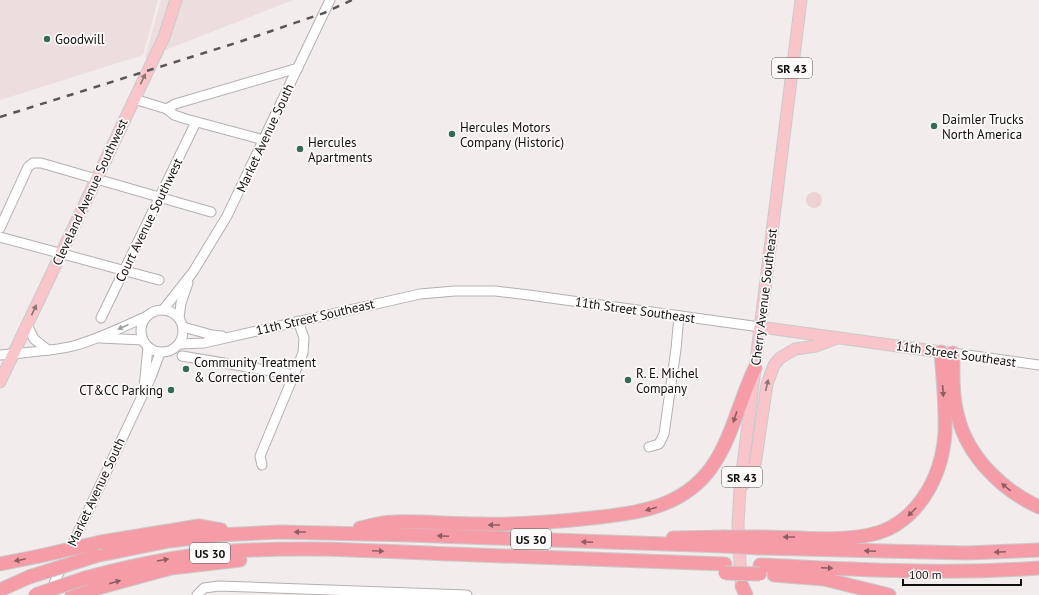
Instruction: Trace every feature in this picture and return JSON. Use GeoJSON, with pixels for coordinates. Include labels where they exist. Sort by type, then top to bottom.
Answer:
{"type":"FeatureCollection","features":[{"type":"Feature","properties":{"kind":"highway"},"geometry":{"type":"LineString","coordinates":[[947,352],[959,421],[968,443],[985,467],[1002,484],[1021,498],[1039,507]]}},
{"type":"Feature","properties":{"kind":"highway"},"geometry":{"type":"LineString","coordinates":[[758,542],[868,535],[891,528],[910,515],[928,491],[937,469],[943,447],[947,352]]}},
{"type":"Feature","properties":{"kind":"highway"},"geometry":{"type":"LineString","coordinates":[[338,533],[391,522],[508,525],[565,521],[635,513],[664,505],[687,493],[717,458],[724,446],[744,389],[755,368]]}},
{"type":"Feature","properties":{"kind":"highway"},"geometry":{"type":"LineString","coordinates":[[0,564],[101,542],[199,526],[244,533]]}},
{"type":"Feature","properties":{"kind":"highway","name":"US 30"},"geometry":{"type":"LineString","coordinates":[[0,590],[29,577],[95,556],[169,541],[244,533],[338,533],[612,542],[758,542],[952,553],[1039,550]]}},
{"type":"Feature","properties":{"kind":"highway","name":"US 30"},"geometry":{"type":"LineString","coordinates":[[35,595],[84,578],[140,564],[212,553],[264,550],[339,550],[628,560],[760,570],[944,571],[1039,568]]}},
{"type":"Feature","properties":{"kind":"highway"},"geometry":{"type":"LineString","coordinates":[[75,594],[171,568],[230,560],[285,558],[339,550]]}},
{"type":"Feature","properties":{"kind":"highway"},"geometry":{"type":"LineString","coordinates":[[760,570],[816,578],[870,589],[889,595]]}},
{"type":"Feature","properties":{"kind":"main road","name":"Cleveland Avenue Southwest"},"geometry":{"type":"LineString","coordinates":[[0,382],[167,31],[176,0]]}},
{"type":"Feature","properties":{"kind":"main road","name":"Cherry Avenue Southeast"},"geometry":{"type":"LineString","coordinates":[[744,592],[738,525],[740,488],[801,0]]}},
{"type":"Feature","properties":{"kind":"main road","name":"11th Street Southeast"},"geometry":{"type":"LineString","coordinates":[[760,328],[947,352]]}},
{"type":"Feature","properties":{"kind":"main road"},"geometry":{"type":"LineString","coordinates":[[740,488],[755,465],[766,389],[774,365],[780,358],[795,349],[816,346],[837,338]]}},
{"type":"Feature","properties":{"kind":"street","name":"Market Avenue South"},"geometry":{"type":"LineString","coordinates":[[163,310],[192,272],[227,216],[330,0]]}},
{"type":"Feature","properties":{"kind":"street"},"geometry":{"type":"LineString","coordinates":[[167,109],[175,104],[245,82],[298,68]]}},
{"type":"Feature","properties":{"kind":"street"},"geometry":{"type":"LineString","coordinates":[[134,99],[167,109],[174,115],[196,122],[264,140]]}},
{"type":"Feature","properties":{"kind":"street","name":"Court Avenue Southwest"},"geometry":{"type":"LineString","coordinates":[[101,318],[196,122]]}},
{"type":"Feature","properties":{"kind":"street"},"geometry":{"type":"LineString","coordinates":[[0,228],[28,167],[33,163],[41,163],[211,212]]}},
{"type":"Feature","properties":{"kind":"street"},"geometry":{"type":"LineString","coordinates":[[0,237],[159,280]]}},
{"type":"Feature","properties":{"kind":"street","name":"Market Avenue South"},"geometry":{"type":"LineString","coordinates":[[179,318],[181,303],[192,272]]}},
{"type":"Feature","properties":{"kind":"street","name":"11th Street Southeast"},"geometry":{"type":"LineString","coordinates":[[179,344],[204,343],[407,297],[455,290],[515,293],[760,328]]}},
{"type":"Feature","properties":{"kind":"street"},"geometry":{"type":"LineString","coordinates":[[0,355],[72,346],[99,338],[153,312],[163,310],[173,313],[179,318],[183,327],[182,338],[179,344],[167,352],[160,353],[145,344],[99,338]]}},
{"type":"Feature","properties":{"kind":"street"},"geometry":{"type":"LineString","coordinates":[[145,344],[141,328],[147,316]]}},
{"type":"Feature","properties":{"kind":"street"},"geometry":{"type":"LineString","coordinates":[[649,447],[659,444],[664,434],[679,316]]}},
{"type":"Feature","properties":{"kind":"street"},"geometry":{"type":"LineString","coordinates":[[262,465],[260,456],[294,375],[304,346],[303,336],[298,321]]}},
{"type":"Feature","properties":{"kind":"street"},"geometry":{"type":"LineString","coordinates":[[27,325],[34,339],[48,350]]}},
{"type":"Feature","properties":{"kind":"street","name":"11th Street Southeast"},"geometry":{"type":"LineString","coordinates":[[183,327],[212,335],[233,336]]}},
{"type":"Feature","properties":{"kind":"street","name":"Market Avenue South"},"geometry":{"type":"LineString","coordinates":[[144,389],[145,344]]}},
{"type":"Feature","properties":{"kind":"street","name":"11th Street Southeast"},"geometry":{"type":"LineString","coordinates":[[947,352],[1039,365]]}},
{"type":"Feature","properties":{"kind":"street","name":"Market Avenue South"},"geometry":{"type":"LineString","coordinates":[[48,595],[144,389],[151,377],[160,353]]}},
{"type":"Feature","properties":{"kind":"street"},"geometry":{"type":"LineString","coordinates":[[182,356],[294,375]]}},
{"type":"Feature","properties":{"kind":"street"},"geometry":{"type":"LineString","coordinates":[[200,592],[219,586],[289,592],[467,595]]}},
{"type":"Feature","properties":{"kind":"shaded area"},"geometry":{"type":"Polygon","coordinates":[[[0,0],[158,0],[143,55],[0,100],[0,0]]]}},
{"type":"Feature","properties":{"kind":"shaded area"},"geometry":{"type":"Polygon","coordinates":[[[161,0],[293,0],[145,58],[161,0]]]}},
{"type":"Feature","properties":{"kind":"shaded area"},"geometry":{"type":"Polygon","coordinates":[[[811,192],[817,192],[822,197],[820,206],[817,208],[811,208],[806,203],[806,197],[811,192]]]}},
{"type":"Feature","properties":{"kind":"railway"},"geometry":{"type":"LineString","coordinates":[[0,117],[239,42],[324,13],[352,0]]}},
{"type":"Feature","properties":{"kind":"place","name":"Goodwill"},"geometry":{"type":"Point","coordinates":[47,39]}},
{"type":"Feature","properties":{"kind":"place","name":"Daimler Trucks North America"},"geometry":{"type":"Point","coordinates":[934,126]}},
{"type":"Feature","properties":{"kind":"place","name":"Hercules Motors Company (Historic)"},"geometry":{"type":"Point","coordinates":[452,134]}},
{"type":"Feature","properties":{"kind":"place","name":"Hercules Apartments"},"geometry":{"type":"Point","coordinates":[300,149]}},
{"type":"Feature","properties":{"kind":"place","name":"Community Treatment & Correction Center"},"geometry":{"type":"Point","coordinates":[186,369]}},
{"type":"Feature","properties":{"kind":"place","name":"R. E. Michel Company"},"geometry":{"type":"Point","coordinates":[628,380]}},
{"type":"Feature","properties":{"kind":"place","name":"CT&CC Parking"},"geometry":{"type":"Point","coordinates":[171,390]}}]}
